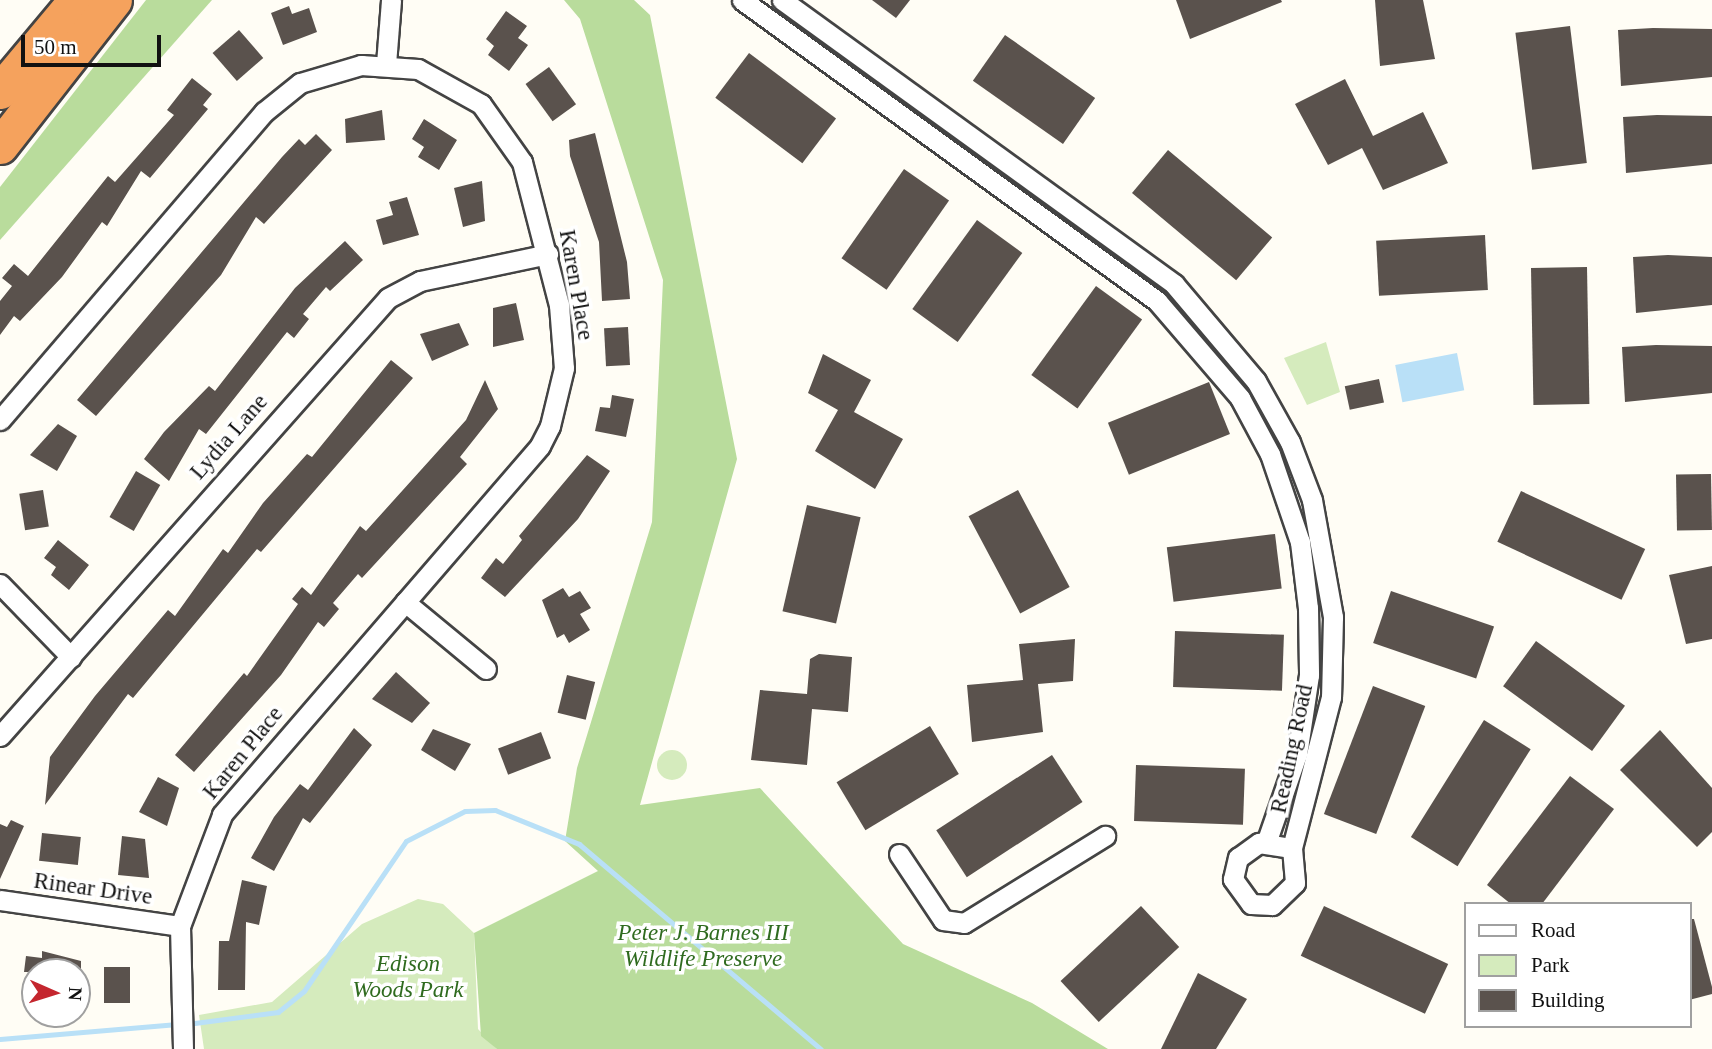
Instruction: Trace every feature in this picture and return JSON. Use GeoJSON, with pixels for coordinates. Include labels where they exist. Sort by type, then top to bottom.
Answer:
{"type":"FeatureCollection","features":[{"type":"Feature","properties":{"kind":"highway"},"geometry":{"type":"LineString","coordinates":[[0,91],[76,0]]}},
{"type":"Feature","properties":{"kind":"highway"},"geometry":{"type":"LineString","coordinates":[[0,146],[114,0]]}},
{"type":"Feature","properties":{"kind":"street"},"geometry":{"type":"LineString","coordinates":[[386,64],[391,0]]}},
{"type":"Feature","properties":{"kind":"street","name":"Reading Road"},"geometry":{"type":"LineString","coordinates":[[742,0],[1157,302],[1240,398],[1270,454],[1300,542],[1309,675],[1297,754],[1266,843]]}},
{"type":"Feature","properties":{"kind":"street","name":"Reading Road"},"geometry":{"type":"LineString","coordinates":[[782,0],[1174,284],[1256,381],[1290,443],[1324,538],[1333,617],[1331,697],[1292,848]]}},
{"type":"Feature","properties":{"kind":"street","name":"Karen Place"},"geometry":{"type":"LineString","coordinates":[[0,420],[281,96],[336,69],[386,64],[418,69],[460,88],[497,121],[527,174],[548,254],[564,368],[550,426],[540,446],[228,806],[196,872],[180,926],[183,1049]]}},
{"type":"Feature","properties":{"kind":"street","name":"Lydia Lane"},"geometry":{"type":"LineString","coordinates":[[0,736],[388,298],[421,281],[548,254]]}},
{"type":"Feature","properties":{"kind":"street"},"geometry":{"type":"LineString","coordinates":[[0,584],[71,657]]}},
{"type":"Feature","properties":{"kind":"street"},"geometry":{"type":"LineString","coordinates":[[405,602],[486,669]]}},
{"type":"Feature","properties":{"kind":"street"},"geometry":{"type":"LineString","coordinates":[[899,854],[943,920],[964,923],[1105,836]]}},
{"type":"Feature","properties":{"kind":"street"},"geometry":{"type":"LineString","coordinates":[[1266,843],[1292,848],[1291,892],[1272,905],[1251,904],[1238,892],[1234,870],[1242,852],[1266,843]]}},
{"type":"Feature","properties":{"kind":"street","name":"Rinear Drive"},"geometry":{"type":"LineString","coordinates":[[0,900],[180,926]]}},
{"type":"Feature","properties":{"kind":"green space"},"geometry":{"type":"Polygon","coordinates":[[[146,0],[212,0],[0,240],[0,187],[146,0]]]}},
{"type":"Feature","properties":{"kind":"green space","name":"Peter J. Barnes III Wildlife Preserve"},"geometry":{"type":"Polygon","coordinates":[[[564,0],[634,0],[650,15],[737,459],[640,805],[760,788],[903,944],[1032,1003],[1108,1049],[497,1049],[481,1036],[474,933],[598,871],[565,841],[577,768],[652,522],[663,280],[580,19],[564,0]]]}},
{"type":"Feature","properties":{"kind":"green space"},"geometry":{"type":"Polygon","coordinates":[[[1326,342],[1340,392],[1307,405],[1284,358],[1326,342]]]}},
{"type":"Feature","properties":{"kind":"green space"},"geometry":{"type":"Polygon","coordinates":[[[672,750],[683,754],[687,765],[683,776],[672,780],[661,776],[657,765],[661,754],[672,750]]]}},
{"type":"Feature","properties":{"kind":"green space","name":"Edison Woods Park"},"geometry":{"type":"Polygon","coordinates":[[[418,899],[443,904],[474,933],[478,1029],[497,1049],[204,1049],[199,1015],[272,1002],[362,924],[418,899]]]}},
{"type":"Feature","properties":{"kind":"water"},"geometry":{"type":"Polygon","coordinates":[[[1457,353],[1464,390],[1402,402],[1395,365],[1457,353]]]}},
{"type":"Feature","properties":{"kind":"building"},"geometry":{"type":"Polygon","coordinates":[[[872,0],[910,0],[896,18],[872,0]]]}},
{"type":"Feature","properties":{"kind":"building"},"geometry":{"type":"Polygon","coordinates":[[[1176,0],[1281,0],[1282,2],[1190,39],[1176,0]]]}},
{"type":"Feature","properties":{"kind":"building"},"geometry":{"type":"Polygon","coordinates":[[[1375,0],[1423,0],[1435,59],[1380,66],[1375,0]]]}},
{"type":"Feature","properties":{"kind":"building"},"geometry":{"type":"Polygon","coordinates":[[[289,6],[292,14],[309,8],[317,32],[283,45],[271,13],[289,6]]]}},
{"type":"Feature","properties":{"kind":"building"},"geometry":{"type":"Polygon","coordinates":[[[506,11],[527,26],[518,38],[528,45],[509,71],[488,55],[494,46],[486,39],[506,11]]]}},
{"type":"Feature","properties":{"kind":"building"},"geometry":{"type":"Polygon","coordinates":[[[1570,26],[1587,163],[1532,170],[1515,33],[1570,26]]]}},
{"type":"Feature","properties":{"kind":"building"},"geometry":{"type":"Polygon","coordinates":[[[1712,29],[1712,77],[1621,86],[1618,30],[1712,29]]]}},
{"type":"Feature","properties":{"kind":"building"},"geometry":{"type":"Polygon","coordinates":[[[239,30],[263,58],[237,81],[213,53],[239,30]]]}},
{"type":"Feature","properties":{"kind":"building"},"geometry":{"type":"Polygon","coordinates":[[[1005,35],[1095,98],[1063,144],[973,81],[1005,35]]]}},
{"type":"Feature","properties":{"kind":"building"},"geometry":{"type":"Polygon","coordinates":[[[749,53],[836,119],[802,163],[715,98],[749,53]]]}},
{"type":"Feature","properties":{"kind":"building"},"geometry":{"type":"Polygon","coordinates":[[[549,67],[576,104],[553,121],[526,84],[549,67]]]}},
{"type":"Feature","properties":{"kind":"building"},"geometry":{"type":"Polygon","coordinates":[[[192,78],[212,94],[203,105],[208,109],[150,178],[141,171],[107,226],[102,222],[62,277],[20,321],[14,316],[0,335],[0,301],[12,286],[2,278],[14,264],[28,276],[108,176],[115,182],[174,115],[167,110],[192,78]]]}},
{"type":"Feature","properties":{"kind":"building"},"geometry":{"type":"Polygon","coordinates":[[[1345,79],[1373,136],[1423,112],[1448,163],[1383,190],[1362,148],[1328,165],[1295,104],[1345,79]]]}},
{"type":"Feature","properties":{"kind":"building"},"geometry":{"type":"Polygon","coordinates":[[[382,110],[385,140],[346,143],[345,119],[382,110]]]}},
{"type":"Feature","properties":{"kind":"building"},"geometry":{"type":"Polygon","coordinates":[[[1712,116],[1712,164],[1626,173],[1623,117],[1712,116]]]}},
{"type":"Feature","properties":{"kind":"building"},"geometry":{"type":"Polygon","coordinates":[[[424,119],[457,140],[439,170],[418,157],[424,147],[412,139],[424,119]]]}},
{"type":"Feature","properties":{"kind":"building"},"geometry":{"type":"Polygon","coordinates":[[[595,133],[627,262],[630,299],[602,301],[599,242],[570,156],[569,140],[595,133]]]}},
{"type":"Feature","properties":{"kind":"building"},"geometry":{"type":"Polygon","coordinates":[[[316,134],[332,150],[264,224],[256,217],[221,275],[96,416],[77,400],[282,157],[299,139],[305,145],[316,134]]]}},
{"type":"Feature","properties":{"kind":"building"},"geometry":{"type":"Polygon","coordinates":[[[1168,150],[1272,237],[1236,280],[1132,193],[1168,150]]]}},
{"type":"Feature","properties":{"kind":"building"},"geometry":{"type":"Polygon","coordinates":[[[904,169],[949,201],[887,290],[841,258],[904,169]]]}},
{"type":"Feature","properties":{"kind":"building"},"geometry":{"type":"Polygon","coordinates":[[[482,181],[485,221],[463,227],[454,188],[482,181]]]}},
{"type":"Feature","properties":{"kind":"building"},"geometry":{"type":"Polygon","coordinates":[[[407,197],[419,235],[383,245],[376,220],[393,215],[389,202],[407,197]]]}},
{"type":"Feature","properties":{"kind":"building"},"geometry":{"type":"Polygon","coordinates":[[[977,220],[1022,253],[958,342],[912,309],[977,220]]]}},
{"type":"Feature","properties":{"kind":"building"},"geometry":{"type":"Polygon","coordinates":[[[1485,235],[1488,290],[1379,296],[1376,241],[1485,235]]]}},
{"type":"Feature","properties":{"kind":"building"},"geometry":{"type":"Polygon","coordinates":[[[345,241],[363,260],[330,291],[326,287],[303,314],[309,319],[294,338],[287,332],[206,434],[199,429],[169,481],[144,459],[164,432],[209,386],[215,391],[295,288],[345,241]]]}},
{"type":"Feature","properties":{"kind":"building"},"geometry":{"type":"Polygon","coordinates":[[[1633,257],[1712,257],[1712,305],[1636,313],[1633,257]]]}},
{"type":"Feature","properties":{"kind":"building"},"geometry":{"type":"Polygon","coordinates":[[[1587,267],[1589,404],[1533,405],[1531,268],[1587,267]]]}},
{"type":"Feature","properties":{"kind":"building"},"geometry":{"type":"Polygon","coordinates":[[[1096,286],[1142,320],[1077,408],[1031,375],[1096,286]]]}},
{"type":"Feature","properties":{"kind":"building"},"geometry":{"type":"Polygon","coordinates":[[[516,303],[524,340],[493,347],[493,308],[516,303]]]}},
{"type":"Feature","properties":{"kind":"building"},"geometry":{"type":"Polygon","coordinates":[[[459,323],[469,345],[432,361],[420,334],[459,323]]]}},
{"type":"Feature","properties":{"kind":"building"},"geometry":{"type":"Polygon","coordinates":[[[628,327],[630,365],[606,366],[604,328],[628,327]]]}},
{"type":"Feature","properties":{"kind":"building"},"geometry":{"type":"Polygon","coordinates":[[[1712,346],[1712,393],[1625,402],[1622,347],[1712,346]]]}},
{"type":"Feature","properties":{"kind":"building"},"geometry":{"type":"Polygon","coordinates":[[[823,354],[871,380],[854,412],[903,439],[875,489],[815,451],[838,410],[808,393],[823,354]]]}},
{"type":"Feature","properties":{"kind":"building"},"geometry":{"type":"Polygon","coordinates":[[[391,360],[413,378],[261,552],[257,549],[133,698],[128,694],[45,805],[50,757],[95,696],[168,610],[175,616],[223,549],[228,553],[263,503],[307,454],[312,457],[391,360]]]}},
{"type":"Feature","properties":{"kind":"building"},"geometry":{"type":"Polygon","coordinates":[[[1379,379],[1384,402],[1350,410],[1345,386],[1379,379]]]}},
{"type":"Feature","properties":{"kind":"building"},"geometry":{"type":"Polygon","coordinates":[[[485,380],[498,409],[460,457],[467,464],[362,578],[358,574],[333,603],[339,609],[324,627],[318,622],[281,675],[194,772],[175,755],[244,673],[247,676],[298,604],[292,599],[302,587],[311,595],[360,526],[366,531],[466,420],[485,380]]]}},
{"type":"Feature","properties":{"kind":"building"},"geometry":{"type":"Polygon","coordinates":[[[1209,382],[1230,434],[1129,475],[1108,423],[1209,382]]]}},
{"type":"Feature","properties":{"kind":"building"},"geometry":{"type":"Polygon","coordinates":[[[612,395],[634,399],[626,437],[595,431],[600,407],[610,408],[612,395]]]}},
{"type":"Feature","properties":{"kind":"building"},"geometry":{"type":"Polygon","coordinates":[[[58,424],[77,436],[57,471],[30,455],[58,424]]]}},
{"type":"Feature","properties":{"kind":"building"},"geometry":{"type":"Polygon","coordinates":[[[587,455],[610,471],[578,519],[505,597],[481,578],[496,558],[503,564],[522,540],[519,536],[587,455]]]}},
{"type":"Feature","properties":{"kind":"building"},"geometry":{"type":"Polygon","coordinates":[[[136,471],[160,485],[134,531],[110,517],[136,471]]]}},
{"type":"Feature","properties":{"kind":"building"},"geometry":{"type":"Polygon","coordinates":[[[1711,474],[1712,530],[1677,531],[1676,475],[1711,474]]]}},
{"type":"Feature","properties":{"kind":"building"},"geometry":{"type":"Polygon","coordinates":[[[43,490],[49,527],[25,530],[19,494],[43,490]]]}},
{"type":"Feature","properties":{"kind":"building"},"geometry":{"type":"Polygon","coordinates":[[[1018,490],[1070,587],[1020,613],[969,516],[1018,490]]]}},
{"type":"Feature","properties":{"kind":"building"},"geometry":{"type":"Polygon","coordinates":[[[1521,491],[1645,549],[1621,600],[1497,542],[1521,491]]]}},
{"type":"Feature","properties":{"kind":"building"},"geometry":{"type":"Polygon","coordinates":[[[807,505],[861,517],[836,624],[782,611],[807,505]]]}},
{"type":"Feature","properties":{"kind":"building"},"geometry":{"type":"Polygon","coordinates":[[[1275,534],[1282,589],[1174,602],[1167,547],[1275,534]]]}},
{"type":"Feature","properties":{"kind":"building"},"geometry":{"type":"Polygon","coordinates":[[[58,540],[89,565],[69,590],[51,575],[56,567],[44,558],[58,540]]]}},
{"type":"Feature","properties":{"kind":"building"},"geometry":{"type":"Polygon","coordinates":[[[1712,566],[1712,639],[1686,644],[1669,575],[1712,566]]]}},
{"type":"Feature","properties":{"kind":"building"},"geometry":{"type":"Polygon","coordinates":[[[563,588],[569,597],[580,591],[591,608],[580,614],[590,630],[569,643],[564,634],[557,638],[542,600],[563,588]]]}},
{"type":"Feature","properties":{"kind":"building"},"geometry":{"type":"Polygon","coordinates":[[[1391,591],[1494,626],[1476,678],[1373,643],[1391,591]]]}},
{"type":"Feature","properties":{"kind":"building"},"geometry":{"type":"Polygon","coordinates":[[[1175,631],[1284,635],[1282,691],[1173,687],[1175,631]]]}},
{"type":"Feature","properties":{"kind":"building"},"geometry":{"type":"Polygon","coordinates":[[[1075,639],[1073,681],[1038,684],[1043,732],[972,742],[967,685],[1023,680],[1019,644],[1075,639]]]}},
{"type":"Feature","properties":{"kind":"building"},"geometry":{"type":"Polygon","coordinates":[[[1536,641],[1625,706],[1592,751],[1503,686],[1536,641]]]}},
{"type":"Feature","properties":{"kind":"building"},"geometry":{"type":"Polygon","coordinates":[[[819,654],[852,657],[848,712],[812,709],[807,765],[751,760],[760,690],[807,694],[810,659],[819,654]]]}},
{"type":"Feature","properties":{"kind":"building"},"geometry":{"type":"Polygon","coordinates":[[[396,672],[430,703],[412,723],[372,699],[396,672]]]}},
{"type":"Feature","properties":{"kind":"building"},"geometry":{"type":"Polygon","coordinates":[[[567,675],[595,682],[586,720],[558,713],[567,675]]]}},
{"type":"Feature","properties":{"kind":"building"},"geometry":{"type":"Polygon","coordinates":[[[1373,686],[1425,706],[1376,834],[1324,814],[1373,686]]]}},
{"type":"Feature","properties":{"kind":"building"},"geometry":{"type":"Polygon","coordinates":[[[1484,720],[1531,749],[1458,866],[1411,837],[1484,720]]]}},
{"type":"Feature","properties":{"kind":"building"},"geometry":{"type":"Polygon","coordinates":[[[930,726],[959,774],[865,830],[837,782],[930,726]]]}},
{"type":"Feature","properties":{"kind":"building"},"geometry":{"type":"Polygon","coordinates":[[[354,728],[372,745],[310,823],[303,818],[274,871],[251,858],[274,817],[300,784],[308,790],[354,728]]]}},
{"type":"Feature","properties":{"kind":"building"},"geometry":{"type":"Polygon","coordinates":[[[433,729],[471,744],[455,771],[421,750],[433,729]]]}},
{"type":"Feature","properties":{"kind":"building"},"geometry":{"type":"Polygon","coordinates":[[[1660,730],[1712,788],[1712,832],[1697,847],[1620,770],[1660,730]]]}},
{"type":"Feature","properties":{"kind":"building"},"geometry":{"type":"Polygon","coordinates":[[[541,732],[551,758],[508,775],[498,748],[541,732]]]}},
{"type":"Feature","properties":{"kind":"building"},"geometry":{"type":"Polygon","coordinates":[[[1052,755],[1082,802],[967,877],[936,830],[1052,755]]]}},
{"type":"Feature","properties":{"kind":"building"},"geometry":{"type":"Polygon","coordinates":[[[1136,765],[1245,769],[1243,825],[1134,821],[1136,765]]]}},
{"type":"Feature","properties":{"kind":"building"},"geometry":{"type":"Polygon","coordinates":[[[1570,776],[1614,809],[1544,902],[1508,902],[1487,885],[1570,776]]]}},
{"type":"Feature","properties":{"kind":"building"},"geometry":{"type":"Polygon","coordinates":[[[158,777],[179,788],[167,826],[139,812],[158,777]]]}},
{"type":"Feature","properties":{"kind":"building"},"geometry":{"type":"Polygon","coordinates":[[[11,820],[24,826],[0,879],[0,824],[7,827],[11,820]]]}},
{"type":"Feature","properties":{"kind":"building"},"geometry":{"type":"Polygon","coordinates":[[[42,833],[81,837],[78,865],[39,861],[42,833]]]}},
{"type":"Feature","properties":{"kind":"building"},"geometry":{"type":"Polygon","coordinates":[[[122,836],[145,839],[149,878],[118,875],[122,836]]]}},
{"type":"Feature","properties":{"kind":"building"},"geometry":{"type":"Polygon","coordinates":[[[242,880],[267,886],[259,925],[246,922],[245,990],[218,990],[219,941],[229,941],[242,880]]]}},
{"type":"Feature","properties":{"kind":"building"},"geometry":{"type":"Polygon","coordinates":[[[1141,906],[1179,947],[1099,1022],[1061,981],[1141,906]]]}},
{"type":"Feature","properties":{"kind":"building"},"geometry":{"type":"Polygon","coordinates":[[[1324,906],[1448,964],[1425,1014],[1301,956],[1324,906]]]}},
{"type":"Feature","properties":{"kind":"building"},"geometry":{"type":"Polygon","coordinates":[[[1691,919],[1694,919],[1712,994],[1691,999],[1691,919]]]}},
{"type":"Feature","properties":{"kind":"building"},"geometry":{"type":"Polygon","coordinates":[[[42,951],[69,958],[42,958],[42,951]]]}},
{"type":"Feature","properties":{"kind":"building"},"geometry":{"type":"Polygon","coordinates":[[[104,967],[130,967],[130,1003],[104,1003],[104,967]]]}},
{"type":"Feature","properties":{"kind":"building"},"geometry":{"type":"Polygon","coordinates":[[[1198,973],[1247,999],[1216,1049],[1161,1049],[1198,973]]]}},
{"type":"Feature","properties":{"kind":"waterway"},"geometry":{"type":"LineString","coordinates":[[187,1024],[278,1012],[304,991],[406,841],[465,811],[495,810],[579,844],[821,1049]]}},
{"type":"Feature","properties":{"kind":"waterway"},"geometry":{"type":"LineString","coordinates":[[0,1039],[177,1024]]}}]}
